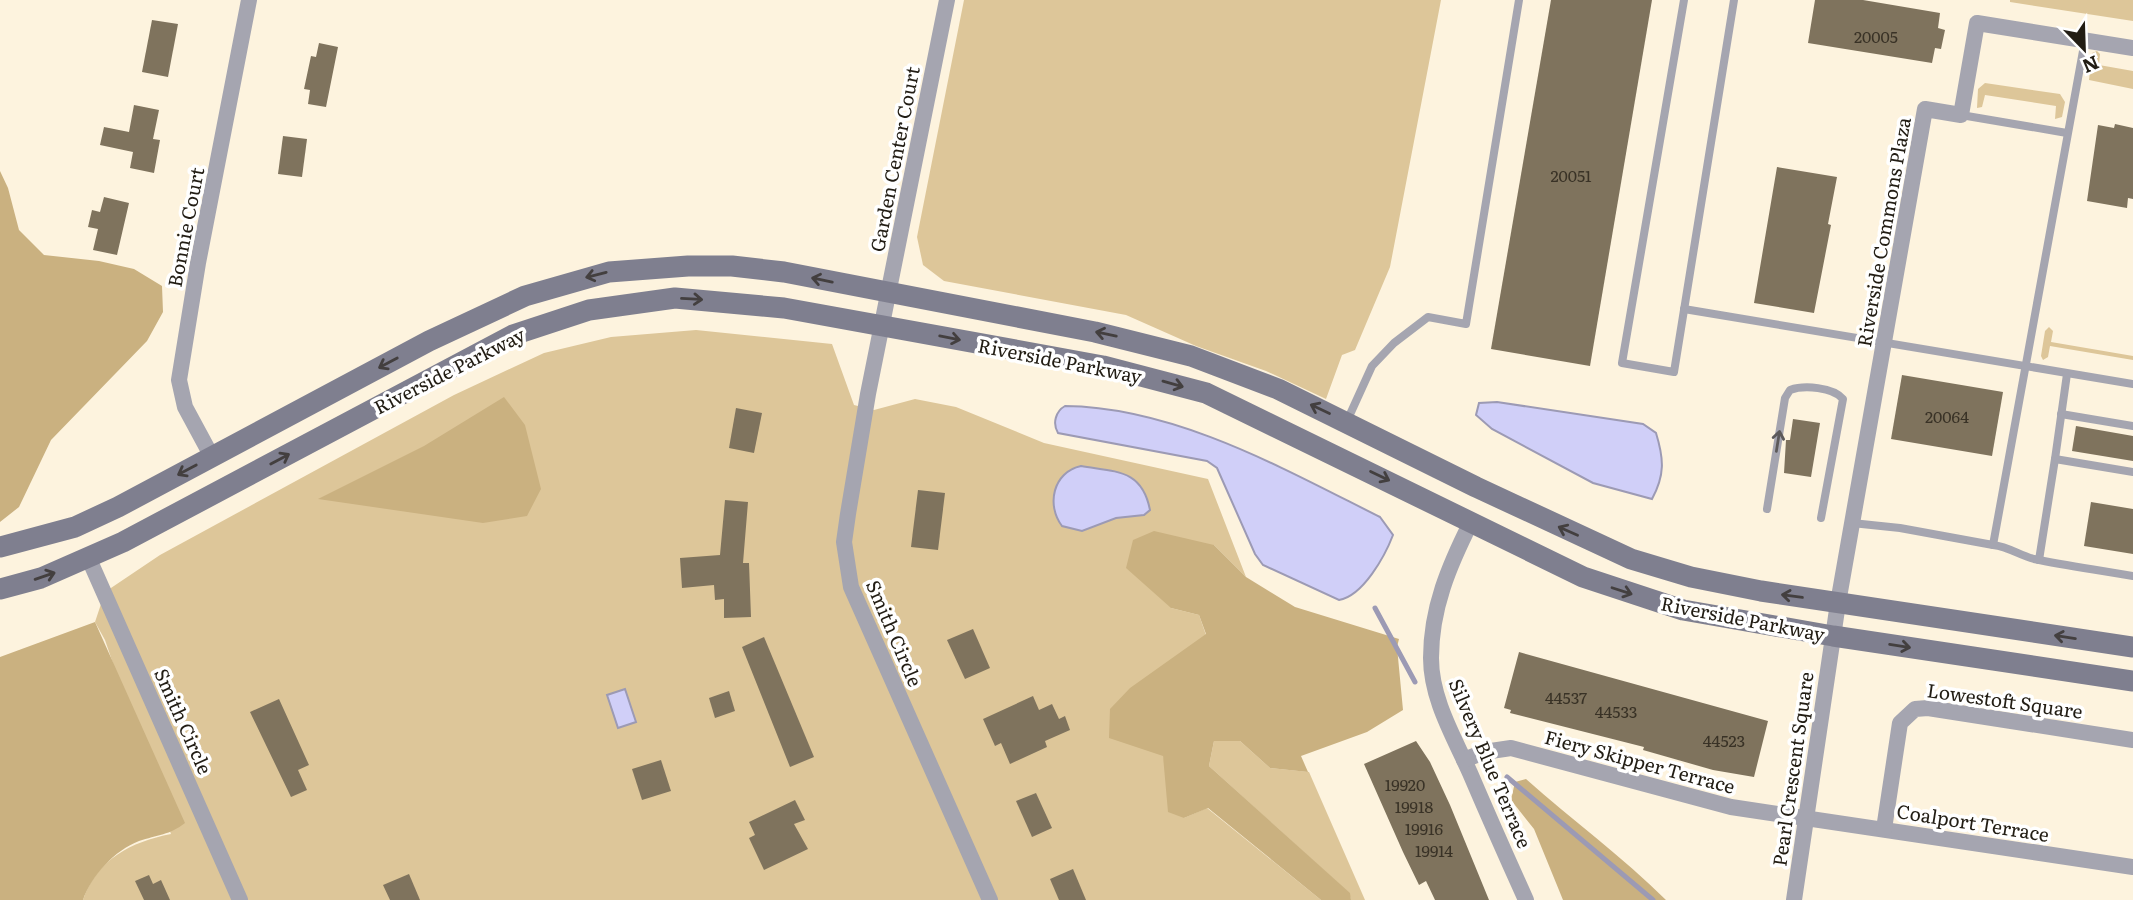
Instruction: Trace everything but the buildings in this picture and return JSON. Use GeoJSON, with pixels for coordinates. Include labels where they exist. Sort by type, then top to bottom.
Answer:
{"type":"FeatureCollection","features":[{"type":"Feature","properties":{"kind":"main road","name":"Riverside Parkway"},"geometry":{"type":"LineString","coordinates":[[0,547],[75,527],[483,314],[525,296],[609,272],[688,266],[732,266],[784,272],[1162,347],[1255,379],[1631,559],[1714,582],[2133,647]]}},
{"type":"Feature","properties":{"kind":"main road","name":"Riverside Parkway"},"geometry":{"type":"LineString","coordinates":[[0,589],[41,578],[89,559],[513,335],[578,313],[629,302],[675,299],[784,308],[1103,366],[1206,393],[1583,577],[1645,598],[1715,617],[2133,681]]}},
{"type":"Feature","properties":{"kind":"street","name":"Bonnie Court"},"geometry":{"type":"LineString","coordinates":[[212,457],[186,407],[179,380],[198,263],[249,0]]}},
{"type":"Feature","properties":{"kind":"street","name":"Garden Center Court"},"geometry":{"type":"LineString","coordinates":[[883,326],[947,0]]}},
{"type":"Feature","properties":{"kind":"street"},"geometry":{"type":"LineString","coordinates":[[1961,115],[1978,23],[2133,48]]}},
{"type":"Feature","properties":{"kind":"street","name":"Riverside Commons Plaza"},"geometry":{"type":"LineString","coordinates":[[1838,603],[1925,110],[1961,115]]}},
{"type":"Feature","properties":{"kind":"street","name":"Smith Circle"},"geometry":{"type":"LineString","coordinates":[[883,326],[848,514],[844,542],[847,567],[859,606],[990,900]]}},
{"type":"Feature","properties":{"kind":"street","name":"Silvery Blue Terrace"},"geometry":{"type":"LineString","coordinates":[[1471,522],[1445,574],[1436,610],[1431,660],[1433,679],[1443,714],[1525,900]]}},
{"type":"Feature","properties":{"kind":"street","name":"Smith Circle"},"geometry":{"type":"LineString","coordinates":[[89,559],[240,900]]}},
{"type":"Feature","properties":{"kind":"street","name":"Pearl Crescent Square"},"geometry":{"type":"LineString","coordinates":[[1794,900],[1838,603]]}},
{"type":"Feature","properties":{"kind":"street","name":"Lowestoft Square"},"geometry":{"type":"LineString","coordinates":[[1884,830],[1900,723],[1915,709],[1928,708],[2133,740]]}},
{"type":"Feature","properties":{"kind":"street","name":"Fiery Skipper Terrace"},"geometry":{"type":"LineString","coordinates":[[1464,760],[1484,752],[1511,748],[1731,807],[1807,819]]}},
{"type":"Feature","properties":{"kind":"street","name":"Coalport Terrace"},"geometry":{"type":"LineString","coordinates":[[1807,819],[2133,867]]}},
{"type":"Feature","properties":{"kind":"lane"},"geometry":{"type":"LineString","coordinates":[[1347,421],[1373,366],[1394,343],[1428,317],[1466,324],[1519,0]]}},
{"type":"Feature","properties":{"kind":"lane"},"geometry":{"type":"LineString","coordinates":[[1684,0],[1622,363],[1674,372],[1734,0]]}},
{"type":"Feature","properties":{"kind":"lane"},"geometry":{"type":"LineString","coordinates":[[1993,545],[2020,384],[2026,367],[2085,40]]}},
{"type":"Feature","properties":{"kind":"lane"},"geometry":{"type":"LineString","coordinates":[[1961,115],[2067,132]]}},
{"type":"Feature","properties":{"kind":"lane"},"geometry":{"type":"LineString","coordinates":[[1684,309],[2133,384]]}},
{"type":"Feature","properties":{"kind":"lane"},"geometry":{"type":"LineString","coordinates":[[2039,560],[2067,374]]}},
{"type":"Feature","properties":{"kind":"lane"},"geometry":{"type":"LineString","coordinates":[[1767,509],[1785,398],[1790,390],[1799,387],[1832,391],[1843,399],[1821,518]]}},
{"type":"Feature","properties":{"kind":"lane"},"geometry":{"type":"LineString","coordinates":[[2061,414],[2133,426]]}},
{"type":"Feature","properties":{"kind":"lane"},"geometry":{"type":"LineString","coordinates":[[2055,459],[2133,472]]}},
{"type":"Feature","properties":{"kind":"lane"},"geometry":{"type":"LineString","coordinates":[[1852,523],[1900,528],[2011,547],[2023,556],[2039,560],[2133,576]]}},
{"type":"Feature","properties":{"kind":"shaded area"},"geometry":{"type":"Polygon","coordinates":[[[964,0],[1441,0],[1390,267],[1355,350],[1342,355],[1326,399],[1266,371],[1196,346],[1126,315],[944,281],[923,265],[917,237],[964,0]]]}},
{"type":"Feature","properties":{"kind":"shaded area"},"geometry":{"type":"Polygon","coordinates":[[[2133,0],[2133,21],[2010,2],[2133,0]]]}},
{"type":"Feature","properties":{"kind":"shaded area"},"geometry":{"type":"Polygon","coordinates":[[[2097,51],[2100,54],[2099,65],[2133,71],[2133,89],[2089,80],[2092,53],[2097,51]]]}},
{"type":"Feature","properties":{"kind":"shaded area"},"geometry":{"type":"Polygon","coordinates":[[[1985,83],[2060,94],[2065,102],[2062,117],[2055,119],[2056,106],[1985,95],[1982,107],[1977,108],[1978,89],[1985,83]]]}},
{"type":"Feature","properties":{"kind":"shaded area"},"geometry":{"type":"Polygon","coordinates":[[[0,171],[8,188],[19,230],[44,255],[99,261],[134,269],[162,286],[163,312],[147,341],[51,440],[19,507],[0,522],[0,171]]]}},
{"type":"Feature","properties":{"kind":"shaded area"},"geometry":{"type":"Polygon","coordinates":[[[2049,327],[2053,331],[2051,342],[2133,356],[2133,360],[2050,346],[2048,357],[2043,360],[2041,356],[2045,331],[2049,327]]]}},
{"type":"Feature","properties":{"kind":"shaded area"},"geometry":{"type":"Polygon","coordinates":[[[696,330],[832,344],[854,405],[874,410],[915,399],[956,407],[1044,443],[1208,479],[1246,577],[1214,545],[1171,608],[1199,615],[1206,635],[1182,653],[1163,756],[1184,818],[1207,808],[1321,900],[83,900],[89,886],[106,863],[142,842],[171,834],[105,640],[95,622],[105,592],[160,555],[454,395],[544,353],[611,337],[696,330]]]}},
{"type":"Feature","properties":{"kind":"shaded area"},"geometry":{"type":"Polygon","coordinates":[[[504,397],[525,425],[541,489],[527,516],[483,523],[318,499],[424,446],[504,397]]]}},
{"type":"Feature","properties":{"kind":"shaded area"},"geometry":{"type":"Polygon","coordinates":[[[1154,531],[1214,545],[1246,577],[1295,607],[1399,639],[1397,647],[1403,710],[1367,732],[1301,756],[1308,772],[1270,768],[1240,741],[1214,741],[1209,766],[1350,893],[1351,900],[1321,900],[1208,808],[1184,818],[1168,812],[1163,756],[1109,738],[1110,709],[1130,688],[1206,634],[1199,615],[1171,608],[1126,568],[1133,540],[1154,531]]]}},
{"type":"Feature","properties":{"kind":"shaded area"},"geometry":{"type":"Polygon","coordinates":[[[95,622],[185,823],[169,832],[130,845],[113,857],[98,873],[83,900],[0,900],[0,657],[95,622]]]}},
{"type":"Feature","properties":{"kind":"shaded area"},"geometry":{"type":"Polygon","coordinates":[[[1214,741],[1240,741],[1270,768],[1309,772],[1365,900],[1351,900],[1349,893],[1209,766],[1214,741]]]}},
{"type":"Feature","properties":{"kind":"shaded area"},"geometry":{"type":"Polygon","coordinates":[[[1526,779],[1666,900],[1563,900],[1534,829],[1511,800],[1515,782],[1526,779]]]}},
{"type":"Feature","properties":{"kind":"water"},"geometry":{"type":"Polygon","coordinates":[[[1497,402],[1643,424],[1656,433],[1662,459],[1659,482],[1652,499],[1593,483],[1492,429],[1476,415],[1479,403],[1497,402]]]}},
{"type":"Feature","properties":{"kind":"water"},"geometry":{"type":"Polygon","coordinates":[[[1065,406],[1106,409],[1147,417],[1228,444],[1380,517],[1393,535],[1379,564],[1365,583],[1348,597],[1339,600],[1263,565],[1255,554],[1217,468],[1207,461],[1058,433],[1056,418],[1065,406]]]}},
{"type":"Feature","properties":{"kind":"water"},"geometry":{"type":"Polygon","coordinates":[[[1081,466],[1116,472],[1134,480],[1141,487],[1150,510],[1144,515],[1116,518],[1082,531],[1062,526],[1054,509],[1055,490],[1064,475],[1081,466]]]}},
{"type":"Feature","properties":{"kind":"water"},"geometry":{"type":"Polygon","coordinates":[[[625,689],[636,722],[618,728],[607,695],[625,689]]]}},
{"type":"Feature","properties":{"kind":"waterway"},"geometry":{"type":"LineString","coordinates":[[1375,608],[1415,682]]}},
{"type":"Feature","properties":{"kind":"waterway"},"geometry":{"type":"LineString","coordinates":[[1507,777],[1653,900]]}}]}
